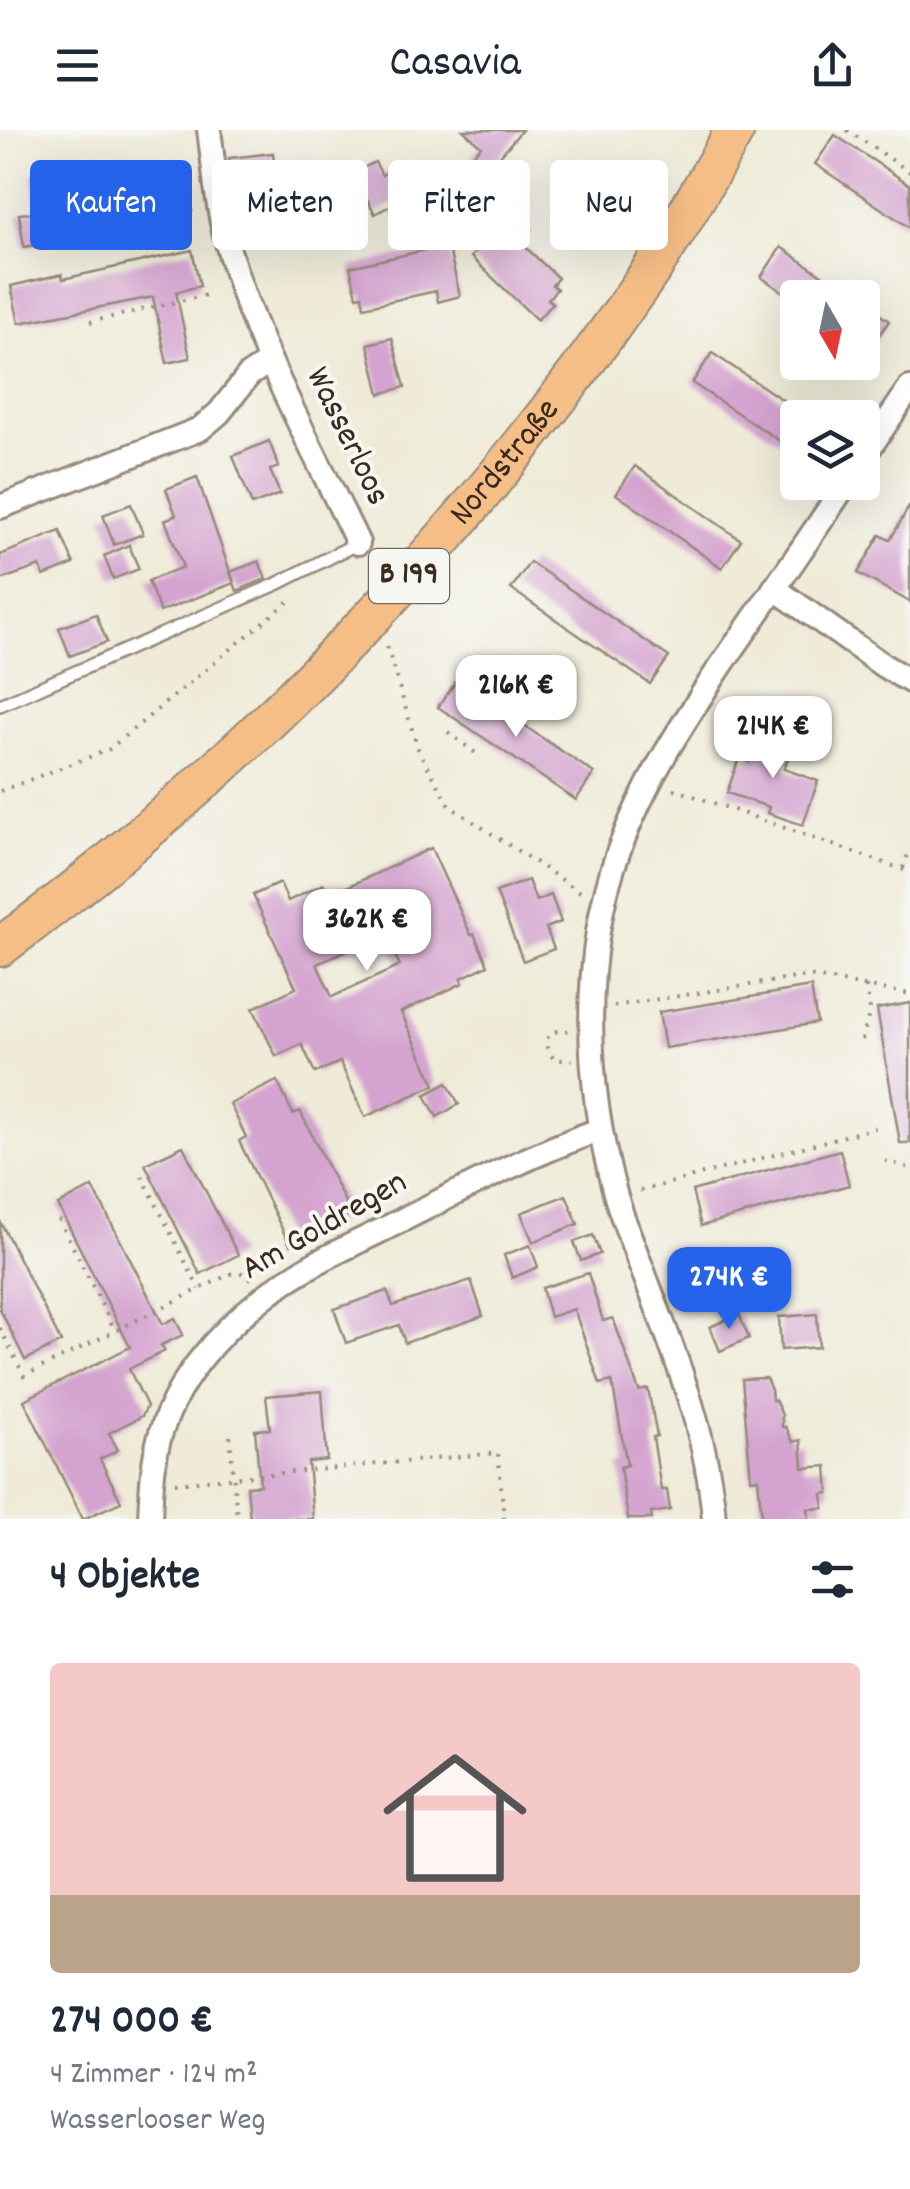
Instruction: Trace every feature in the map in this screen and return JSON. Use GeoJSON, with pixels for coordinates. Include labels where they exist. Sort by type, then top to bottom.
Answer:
{"type":"FeatureCollection","features":[{"type":"Feature","properties":{"kind":"main road","name":"Nordstraße"},"geometry":{"type":"LineString","coordinates":[[0,947],[145,832],[270,721],[385,603],[485,490],[569,386],[648,276],[735,130]]}},
{"type":"Feature","properties":{"kind":"street","name":"Wasserloos"},"geometry":{"type":"LineString","coordinates":[[209,130],[225,234],[248,305],[270,361],[358,543]]}},
{"type":"Feature","properties":{"kind":"street"},"geometry":{"type":"LineString","coordinates":[[0,507],[200,428],[219,413],[249,376],[270,361]]}},
{"type":"Feature","properties":{"kind":"street"},"geometry":{"type":"LineString","coordinates":[[880,432],[910,388]]}},
{"type":"Feature","properties":{"kind":"street"},"geometry":{"type":"LineString","coordinates":[[714,1519],[704,1446],[686,1384],[616,1197],[599,1130],[592,1084],[592,982],[603,908],[619,851],[649,781],[681,726],[835,500]]}},
{"type":"Feature","properties":{"kind":"street"},"geometry":{"type":"LineString","coordinates":[[774,588],[910,681]]}},
{"type":"Feature","properties":{"kind":"street","name":"Am Goldregen"},"geometry":{"type":"LineString","coordinates":[[150,1519],[158,1443],[186,1378],[215,1341],[265,1296],[445,1199],[599,1130]]}},
{"type":"Feature","properties":{"kind":"lane"},"geometry":{"type":"LineString","coordinates":[[0,705],[278,584],[358,543]]}},
{"type":"Feature","properties":{"kind":"path"},"geometry":{"type":"LineString","coordinates":[[847,130],[910,172]]}},
{"type":"Feature","properties":{"kind":"path"},"geometry":{"type":"LineString","coordinates":[[90,322],[206,296]]}},
{"type":"Feature","properties":{"kind":"path"},"geometry":{"type":"LineString","coordinates":[[0,791],[108,750],[300,592]]}},
{"type":"Feature","properties":{"kind":"path"},"geometry":{"type":"LineString","coordinates":[[385,603],[394,610],[396,619],[386,638],[387,652],[419,752],[451,808],[603,908]]}},
{"type":"Feature","properties":{"kind":"path"},"geometry":{"type":"LineString","coordinates":[[448,732],[478,755]]}},
{"type":"Feature","properties":{"kind":"path"},"geometry":{"type":"LineString","coordinates":[[649,781],[910,872]]}},
{"type":"Feature","properties":{"kind":"path"},"geometry":{"type":"LineString","coordinates":[[903,870],[910,849]]}},
{"type":"Feature","properties":{"kind":"path"},"geometry":{"type":"LineString","coordinates":[[592,1060],[556,1060],[550,1056],[546,1041],[555,1032],[591,1020],[808,976],[910,994]]}},
{"type":"Feature","properties":{"kind":"path"},"geometry":{"type":"LineString","coordinates":[[862,1040],[870,1010],[866,986]]}},
{"type":"Feature","properties":{"kind":"path"},"geometry":{"type":"LineString","coordinates":[[616,1197],[878,1126]]}},
{"type":"Feature","properties":{"kind":"path"},"geometry":{"type":"LineString","coordinates":[[885,1161],[910,1168]]}},
{"type":"Feature","properties":{"kind":"path"},"geometry":{"type":"LineString","coordinates":[[142,1176],[199,1289]]}},
{"type":"Feature","properties":{"kind":"path"},"geometry":{"type":"LineString","coordinates":[[60,1219],[115,1331]]}},
{"type":"Feature","properties":{"kind":"path"},"geometry":{"type":"LineString","coordinates":[[0,1328],[24,1376],[230,1274],[240,1272],[250,1277],[265,1296]]}},
{"type":"Feature","properties":{"kind":"path"},"geometry":{"type":"LineString","coordinates":[[230,1436],[237,1519]]}},
{"type":"Feature","properties":{"kind":"path"},"geometry":{"type":"LineString","coordinates":[[151,1485],[498,1453],[504,1519]]}},
{"type":"Feature","properties":{"kind":"building"},"geometry":{"type":"Polygon","coordinates":[[[463,130],[522,130],[496,160],[471,157],[481,146],[463,130]]]}},
{"type":"Feature","properties":{"kind":"building"},"geometry":{"type":"Polygon","coordinates":[[[835,135],[910,185],[910,228],[815,164],[835,135]]]}},
{"type":"Feature","properties":{"kind":"building"},"geometry":{"type":"Polygon","coordinates":[[[273,153],[274,160],[229,160],[273,153]]]}},
{"type":"Feature","properties":{"kind":"building"},"geometry":{"type":"Polygon","coordinates":[[[375,162],[382,175],[388,172],[388,207],[375,214],[368,200],[368,166],[375,162]]]}},
{"type":"Feature","properties":{"kind":"building"},"geometry":{"type":"Polygon","coordinates":[[[30,213],[30,246],[24,247],[19,214],[30,213]]]}},
{"type":"Feature","properties":{"kind":"building"},"geometry":{"type":"Polygon","coordinates":[[[781,247],[829,280],[780,280],[780,290],[761,277],[781,247]]]}},
{"type":"Feature","properties":{"kind":"building"},"geometry":{"type":"Polygon","coordinates":[[[192,250],[200,286],[176,292],[190,358],[167,363],[153,297],[19,323],[11,286],[62,274],[63,279],[192,250]]]}},
{"type":"Feature","properties":{"kind":"building"},"geometry":{"type":"Polygon","coordinates":[[[426,250],[449,250],[460,296],[438,302],[436,291],[364,307],[350,267],[426,250]]]}},
{"type":"Feature","properties":{"kind":"building"},"geometry":{"type":"Polygon","coordinates":[[[478,250],[528,250],[558,278],[552,285],[557,289],[548,299],[553,303],[537,320],[471,257],[478,250]]]}},
{"type":"Feature","properties":{"kind":"building"},"geometry":{"type":"Polygon","coordinates":[[[880,315],[889,321],[880,334],[880,315]]]}},
{"type":"Feature","properties":{"kind":"building"},"geometry":{"type":"Polygon","coordinates":[[[392,338],[405,387],[380,394],[368,344],[392,338]]]}},
{"type":"Feature","properties":{"kind":"building"},"geometry":{"type":"Polygon","coordinates":[[[712,353],[783,400],[780,441],[692,383],[712,353]]]}},
{"type":"Feature","properties":{"kind":"building"},"geometry":{"type":"Polygon","coordinates":[[[269,441],[279,467],[270,470],[280,494],[252,505],[233,456],[269,441]]]}},
{"type":"Feature","properties":{"kind":"building"},"geometry":{"type":"Polygon","coordinates":[[[635,466],[741,540],[722,568],[616,494],[635,466]]]}},
{"type":"Feature","properties":{"kind":"building"},"geometry":{"type":"Polygon","coordinates":[[[197,477],[234,583],[160,612],[148,581],[183,567],[165,520],[176,515],[166,489],[197,477]]]}},
{"type":"Feature","properties":{"kind":"building"},"geometry":{"type":"Polygon","coordinates":[[[131,504],[143,534],[114,545],[103,515],[131,504]]]}},
{"type":"Feature","properties":{"kind":"building"},"geometry":{"type":"Polygon","coordinates":[[[910,505],[910,602],[858,573],[880,535],[890,540],[910,505]]]}},
{"type":"Feature","properties":{"kind":"building"},"geometry":{"type":"Polygon","coordinates":[[[60,531],[74,564],[44,576],[40,566],[0,580],[0,555],[60,531]]]}},
{"type":"Feature","properties":{"kind":"building"},"geometry":{"type":"Polygon","coordinates":[[[129,545],[139,569],[113,579],[104,556],[129,545]]]}},
{"type":"Feature","properties":{"kind":"building"},"geometry":{"type":"Polygon","coordinates":[[[259,561],[266,579],[237,591],[230,572],[259,561]]]}},
{"type":"Feature","properties":{"kind":"building"},"geometry":{"type":"Polygon","coordinates":[[[530,562],[669,657],[650,684],[511,589],[530,562]]]}},
{"type":"Feature","properties":{"kind":"building"},"geometry":{"type":"Polygon","coordinates":[[[96,614],[107,642],[70,656],[59,628],[96,614]]]}},
{"type":"Feature","properties":{"kind":"building"},"geometry":{"type":"Polygon","coordinates":[[[457,680],[594,773],[576,800],[438,707],[457,680]]]}},
{"type":"Feature","properties":{"kind":"building"},"geometry":{"type":"Polygon","coordinates":[[[760,733],[793,744],[784,769],[818,781],[803,825],[767,813],[769,807],[727,793],[739,758],[749,762],[760,733]]]}},
{"type":"Feature","properties":{"kind":"building"},"geometry":{"type":"Polygon","coordinates":[[[431,848],[488,965],[461,978],[463,983],[401,1012],[435,1085],[365,1117],[340,1062],[315,1073],[302,1044],[276,1056],[253,1008],[296,988],[253,895],[280,883],[288,901],[324,884],[330,895],[431,848]],[[384,932],[317,964],[332,997],[400,966],[384,932]]]}},
{"type":"Feature","properties":{"kind":"building"},"geometry":{"type":"Polygon","coordinates":[[[528,880],[536,901],[551,895],[561,922],[546,928],[554,949],[523,961],[496,892],[528,880]]]}},
{"type":"Feature","properties":{"kind":"building"},"geometry":{"type":"Polygon","coordinates":[[[811,987],[817,1023],[665,1048],[659,1012],[811,987]]]}},
{"type":"Feature","properties":{"kind":"building"},"geometry":{"type":"Polygon","coordinates":[[[910,1003],[910,1143],[900,1143],[877,1009],[910,1003]]]}},
{"type":"Feature","properties":{"kind":"building"},"geometry":{"type":"Polygon","coordinates":[[[277,1081],[293,1114],[300,1111],[351,1214],[290,1245],[239,1141],[246,1137],[230,1104],[277,1081]]]}},
{"type":"Feature","properties":{"kind":"building"},"geometry":{"type":"Polygon","coordinates":[[[447,1083],[459,1104],[437,1117],[425,1095],[447,1083]]]}},
{"type":"Feature","properties":{"kind":"building"},"geometry":{"type":"Polygon","coordinates":[[[183,1146],[238,1255],[200,1274],[145,1164],[183,1146]]]}},
{"type":"Feature","properties":{"kind":"building"},"geometry":{"type":"Polygon","coordinates":[[[840,1150],[849,1185],[701,1226],[692,1191],[840,1150]]]}},
{"type":"Feature","properties":{"kind":"building"},"geometry":{"type":"Polygon","coordinates":[[[93,1187],[163,1324],[175,1318],[183,1335],[161,1345],[165,1351],[129,1369],[147,1406],[142,1416],[109,1433],[118,1450],[100,1459],[121,1502],[83,1519],[24,1400],[130,1347],[58,1205],[93,1187]]]}},
{"type":"Feature","properties":{"kind":"building"},"geometry":{"type":"Polygon","coordinates":[[[566,1195],[578,1224],[533,1242],[521,1213],[566,1195]]]}},
{"type":"Feature","properties":{"kind":"building"},"geometry":{"type":"Polygon","coordinates":[[[0,1221],[61,1342],[25,1360],[0,1309],[0,1221]]]}},
{"type":"Feature","properties":{"kind":"building"},"geometry":{"type":"Polygon","coordinates":[[[593,1235],[600,1254],[581,1261],[574,1242],[593,1235]]]}},
{"type":"Feature","properties":{"kind":"building"},"geometry":{"type":"Polygon","coordinates":[[[530,1245],[538,1267],[512,1278],[504,1255],[530,1245]]]}},
{"type":"Feature","properties":{"kind":"building"},"geometry":{"type":"Polygon","coordinates":[[[588,1273],[603,1321],[613,1318],[639,1391],[648,1389],[661,1490],[667,1490],[670,1510],[651,1513],[652,1519],[628,1519],[620,1467],[627,1465],[612,1381],[600,1384],[574,1309],[550,1317],[542,1288],[588,1273]]]}},
{"type":"Feature","properties":{"kind":"building"},"geometry":{"type":"Polygon","coordinates":[[[471,1280],[483,1316],[405,1343],[399,1325],[346,1343],[334,1309],[387,1291],[393,1306],[471,1280]]]}},
{"type":"Feature","properties":{"kind":"building"},"geometry":{"type":"Polygon","coordinates":[[[739,1314],[749,1338],[720,1351],[710,1327],[739,1314]]]}},
{"type":"Feature","properties":{"kind":"building"},"geometry":{"type":"Polygon","coordinates":[[[817,1314],[819,1347],[781,1350],[779,1317],[817,1314]]]}},
{"type":"Feature","properties":{"kind":"building"},"geometry":{"type":"Polygon","coordinates":[[[766,1378],[772,1400],[782,1415],[782,1427],[786,1427],[793,1442],[801,1440],[803,1468],[827,1466],[829,1493],[823,1494],[824,1508],[808,1509],[809,1519],[762,1519],[758,1478],[751,1479],[742,1379],[766,1378]]]}},
{"type":"Feature","properties":{"kind":"building"},"geometry":{"type":"Polygon","coordinates":[[[322,1391],[327,1460],[308,1462],[313,1519],[250,1519],[247,1486],[260,1485],[255,1430],[270,1429],[266,1396],[322,1391]]]}}]}
